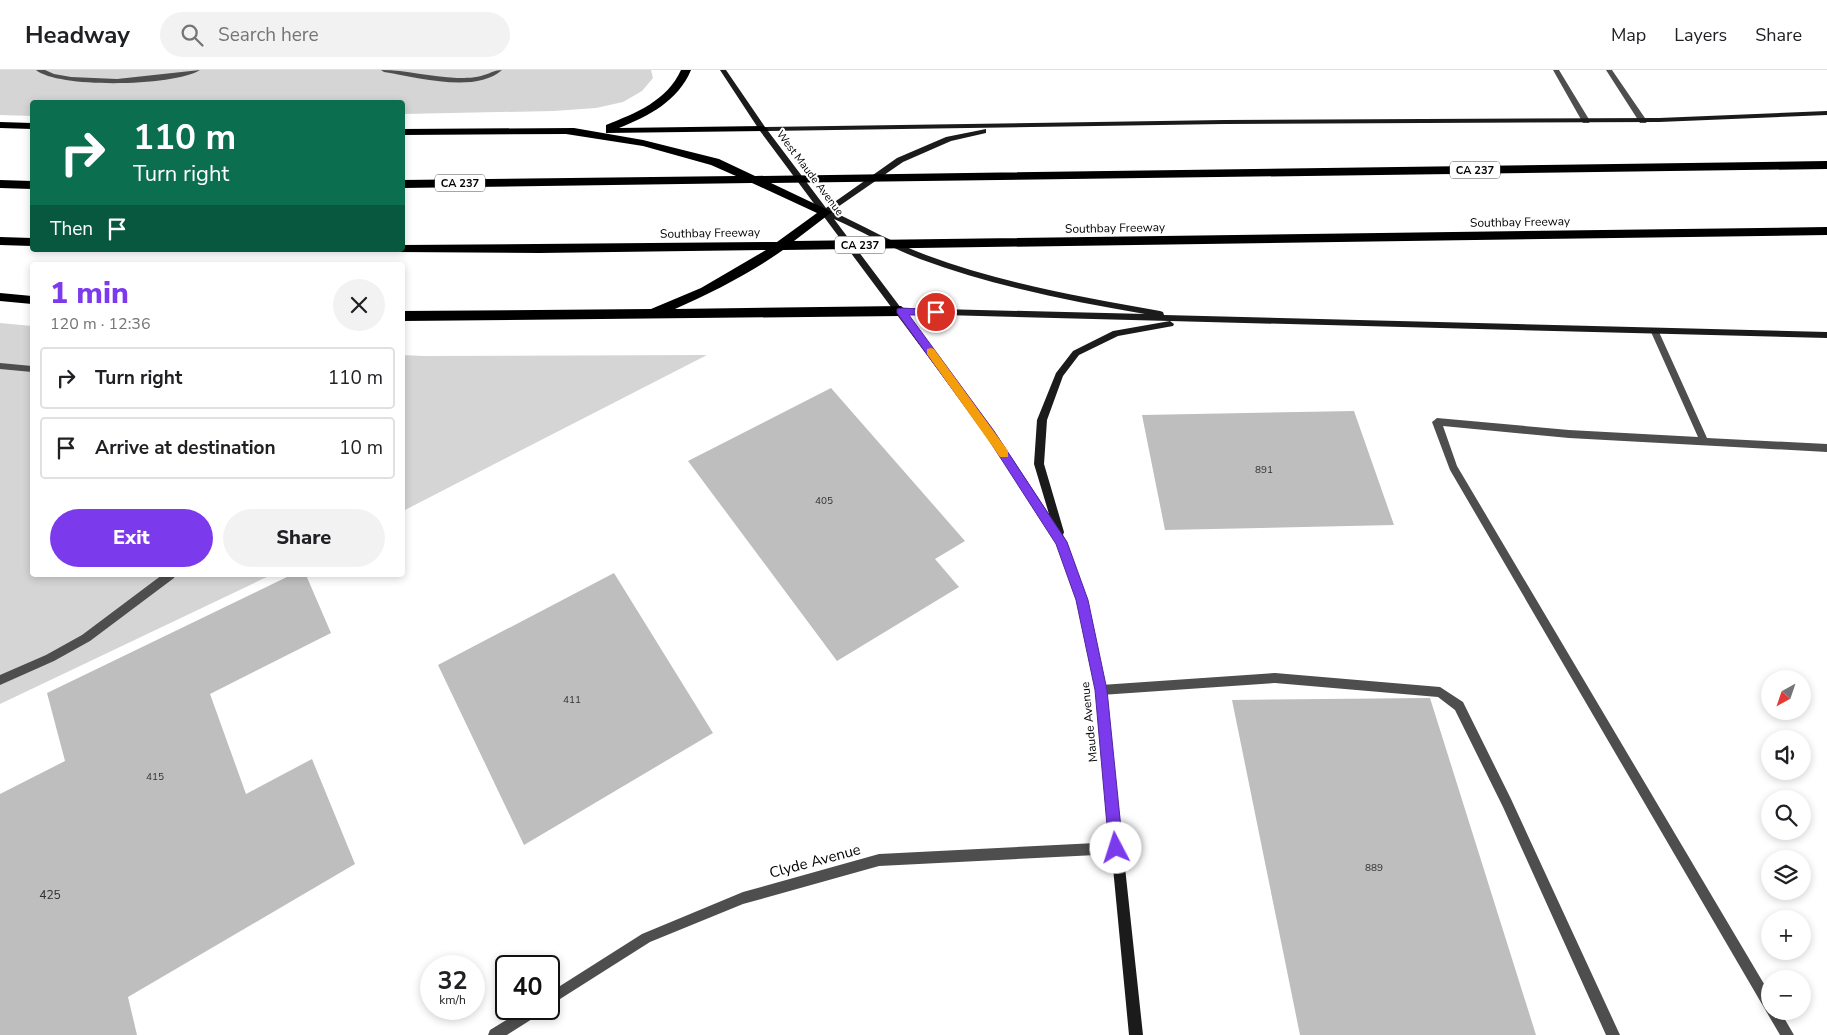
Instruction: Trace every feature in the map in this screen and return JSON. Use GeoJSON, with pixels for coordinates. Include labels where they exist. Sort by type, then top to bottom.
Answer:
{"type":"FeatureCollection","features":[{"type":"Feature","properties":{"kind":"highway"},"geometry":{"type":"LineString","coordinates":[[602,131],[636,117],[662,101],[684,78],[686,70]]}},
{"type":"Feature","properties":{"kind":"highway"},"geometry":{"type":"LineString","coordinates":[[0,125],[30,126]]}},
{"type":"Feature","properties":{"kind":"highway"},"geometry":{"type":"LineString","coordinates":[[405,132],[763,129]]}},
{"type":"Feature","properties":{"kind":"highway"},"geometry":{"type":"LineString","coordinates":[[566,131],[644,143],[715,162],[826,212],[756,263],[705,291],[648,315]]}},
{"type":"Feature","properties":{"kind":"highway","name":"CA 237"},"geometry":{"type":"LineString","coordinates":[[405,184],[1827,165]]}},
{"type":"Feature","properties":{"kind":"highway"},"geometry":{"type":"LineString","coordinates":[[0,184],[30,185]]}},
{"type":"Feature","properties":{"kind":"highway","name":"Southbay Freeway"},"geometry":{"type":"LineString","coordinates":[[405,249],[539,249],[1827,231]]}},
{"type":"Feature","properties":{"kind":"highway"},"geometry":{"type":"LineString","coordinates":[[0,241],[30,242]]}},
{"type":"Feature","properties":{"kind":"highway"},"geometry":{"type":"LineString","coordinates":[[0,297],[30,300]]}},
{"type":"Feature","properties":{"kind":"highway"},"geometry":{"type":"LineString","coordinates":[[405,316],[901,311]]}},
{"type":"Feature","properties":{"kind":"main road","name":"West Maude Avenue"},"geometry":{"type":"LineString","coordinates":[[722,70],[763,129],[901,311]]}},
{"type":"Feature","properties":{"kind":"main road"},"geometry":{"type":"LineString","coordinates":[[763,129],[1378,120],[1642,121],[1756,118],[1827,113]]}},
{"type":"Feature","properties":{"kind":"main road"},"geometry":{"type":"LineString","coordinates":[[826,212],[900,160],[949,139],[1002,126]]}},
{"type":"Feature","properties":{"kind":"main road"},"geometry":{"type":"LineString","coordinates":[[826,212],[923,257],[1002,281],[1056,295],[1196,320]]}},
{"type":"Feature","properties":{"kind":"main road"},"geometry":{"type":"LineString","coordinates":[[901,311],[1827,335]]}},
{"type":"Feature","properties":{"kind":"main road","name":"Maude Avenue"},"geometry":{"type":"LineString","coordinates":[[901,311],[990,434],[1062,542],[1082,600],[1101,690],[1136,1035]]}},
{"type":"Feature","properties":{"kind":"main road"},"geometry":{"type":"LineString","coordinates":[[1062,542],[1039,464],[1042,420],[1059,375],[1076,353],[1116,333],[1196,320]]}},
{"type":"Feature","properties":{"kind":"street"},"geometry":{"type":"LineString","coordinates":[[39,70],[60,76],[126,81],[172,76],[197,70]]}},
{"type":"Feature","properties":{"kind":"street"},"geometry":{"type":"LineString","coordinates":[[384,70],[459,80],[479,80],[494,75],[499,70]]}},
{"type":"Feature","properties":{"kind":"street"},"geometry":{"type":"LineString","coordinates":[[1556,70],[1586,121]]}},
{"type":"Feature","properties":{"kind":"street"},"geometry":{"type":"LineString","coordinates":[[1608,70],[1642,121]]}},
{"type":"Feature","properties":{"kind":"street"},"geometry":{"type":"LineString","coordinates":[[1656,332],[1704,441]]}},
{"type":"Feature","properties":{"kind":"street"},"geometry":{"type":"LineString","coordinates":[[0,366],[30,369]]}},
{"type":"Feature","properties":{"kind":"street"},"geometry":{"type":"LineString","coordinates":[[1761,991],[1453,467],[1437,422],[1569,434],[1827,448]]}},
{"type":"Feature","properties":{"kind":"street"},"geometry":{"type":"LineString","coordinates":[[0,680],[50,658],[86,638],[167,577]]}},
{"type":"Feature","properties":{"kind":"street"},"geometry":{"type":"LineString","coordinates":[[1101,690],[1275,678],[1440,692],[1459,706],[1613,1035]]}},
{"type":"Feature","properties":{"kind":"street","name":"Clyde Avenue"},"geometry":{"type":"LineString","coordinates":[[560,993],[654,935],[743,898],[871,862],[1116,848]]}},
{"type":"Feature","properties":{"kind":"street"},"geometry":{"type":"LineString","coordinates":[[496,1035],[518,1020]]}},
{"type":"Feature","properties":{"kind":"street"},"geometry":{"type":"LineString","coordinates":[[1778,1020],[1787,1035]]}},
{"type":"Feature","properties":{"kind":"shaded area"},"geometry":{"type":"Polygon","coordinates":[[[0,70],[651,70],[653,78],[642,91],[623,102],[596,108],[553,111],[405,114],[405,100],[30,100],[30,116],[0,115],[0,70]]]}},
{"type":"Feature","properties":{"kind":"shaded area"},"geometry":{"type":"Polygon","coordinates":[[[0,323],[30,326],[30,577],[267,577],[0,704],[0,323]]]}},
{"type":"Feature","properties":{"kind":"shaded area"},"geometry":{"type":"Polygon","coordinates":[[[405,355],[707,355],[405,510],[405,355]]]}},
{"type":"Feature","properties":{"kind":"building"},"geometry":{"type":"Polygon","coordinates":[[[831,388],[965,541],[935,559],[959,587],[837,661],[688,461],[831,388]]]}},
{"type":"Feature","properties":{"kind":"building"},"geometry":{"type":"Polygon","coordinates":[[[1354,411],[1394,525],[1165,530],[1142,415],[1354,411]]]}},
{"type":"Feature","properties":{"kind":"building"},"geometry":{"type":"Polygon","coordinates":[[[614,573],[713,733],[524,845],[438,665],[614,573]]]}},
{"type":"Feature","properties":{"kind":"building"},"geometry":{"type":"Polygon","coordinates":[[[287,577],[307,577],[331,633],[210,694],[246,794],[312,759],[355,864],[128,997],[137,1035],[0,1035],[0,794],[65,761],[47,693],[287,577]]]}},
{"type":"Feature","properties":{"kind":"building"},"geometry":{"type":"Polygon","coordinates":[[[1430,698],[1536,1035],[1300,1035],[1232,700],[1430,698]]]}},
{"type":"Feature","properties":{"kind":"slow traffic"},"geometry":{"type":"LineString","coordinates":[[931,352],[1004,454]]}},
{"type":"Feature","properties":{"kind":"route"},"geometry":{"type":"LineString","coordinates":[[936,312],[901,311],[990,434],[1062,542],[1082,600],[1101,690],[1116,848]]}}]}
